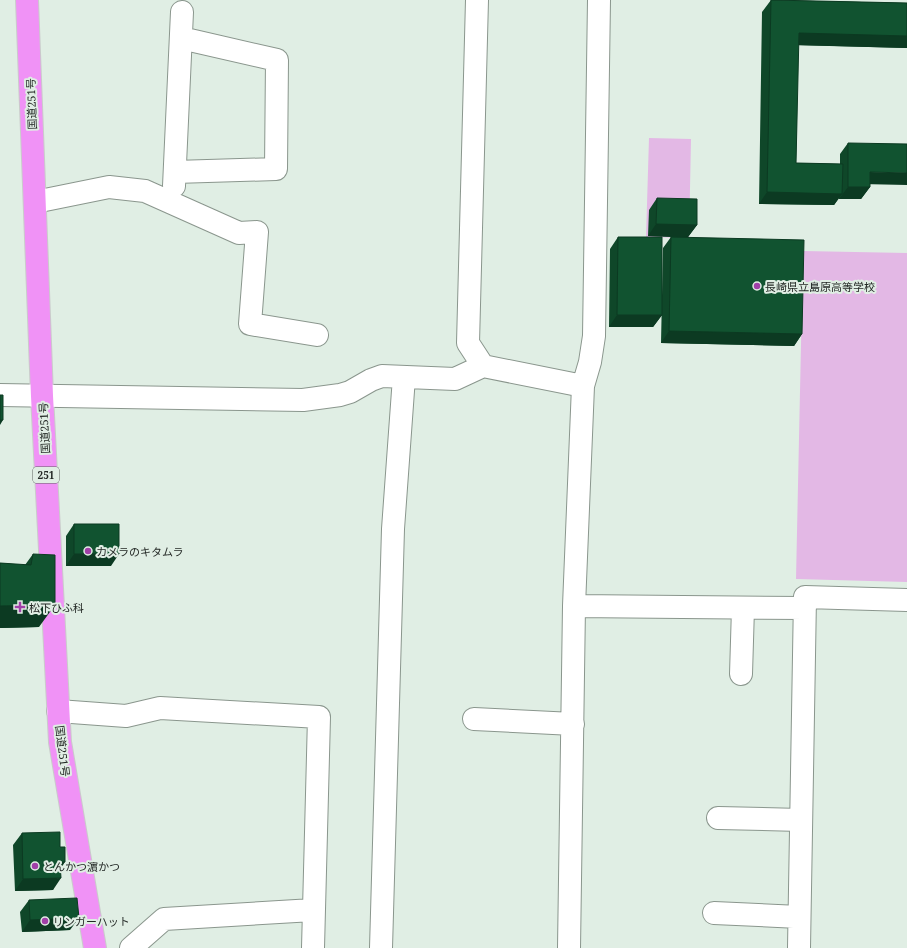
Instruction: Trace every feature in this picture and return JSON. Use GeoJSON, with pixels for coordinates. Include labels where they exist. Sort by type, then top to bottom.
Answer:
{"type":"FeatureCollection","features":[{"type":"Feature","properties":{"kind":"highway","name":"国道251号"},"geometry":{"type":"LineString","coordinates":[[27,0],[42,396],[60,742],[95,948]]}},
{"type":"Feature","properties":{"kind":"street"},"geometry":{"type":"LineString","coordinates":[[477,0],[468,343],[483,366]]}},
{"type":"Feature","properties":{"kind":"street"},"geometry":{"type":"LineString","coordinates":[[569,948],[574,606],[583,386],[590,362],[594,336],[599,0]]}},
{"type":"Feature","properties":{"kind":"street"},"geometry":{"type":"LineString","coordinates":[[174,204],[182,12]]}},
{"type":"Feature","properties":{"kind":"street"},"geometry":{"type":"LineString","coordinates":[[175,172],[276,169],[277,60],[181,38]]}},
{"type":"Feature","properties":{"kind":"street"},"geometry":{"type":"LineString","coordinates":[[35,202],[109,187],[145,191],[239,233],[257,232],[250,324],[317,335]]}},
{"type":"Feature","properties":{"kind":"street"},"geometry":{"type":"LineString","coordinates":[[0,395],[303,400],[340,395],[350,392],[370,380],[382,376],[455,378],[483,366],[583,386]]}},
{"type":"Feature","properties":{"kind":"street"},"geometry":{"type":"LineString","coordinates":[[381,948],[393,529],[404,377]]}},
{"type":"Feature","properties":{"kind":"street"},"geometry":{"type":"LineString","coordinates":[[799,948],[805,597],[907,600]]}},
{"type":"Feature","properties":{"kind":"street"},"geometry":{"type":"LineString","coordinates":[[574,606],[805,608]]}},
{"type":"Feature","properties":{"kind":"street"},"geometry":{"type":"LineString","coordinates":[[741,674],[743,608]]}},
{"type":"Feature","properties":{"kind":"street"},"geometry":{"type":"LineString","coordinates":[[58,712],[126,716],[160,708],[319,717],[313,948]]}},
{"type":"Feature","properties":{"kind":"street"},"geometry":{"type":"LineString","coordinates":[[474,719],[573,724]]}},
{"type":"Feature","properties":{"kind":"street"},"geometry":{"type":"LineString","coordinates":[[718,818],[801,820]]}},
{"type":"Feature","properties":{"kind":"street"},"geometry":{"type":"LineString","coordinates":[[131,948],[164,919],[313,910]]}},
{"type":"Feature","properties":{"kind":"street"},"geometry":{"type":"LineString","coordinates":[[714,913],[799,917]]}},
{"type":"Feature","properties":{"kind":"shaded area"},"geometry":{"type":"Polygon","coordinates":[[[649,138],[691,139],[689,238],[646,237],[649,138]]]}},
{"type":"Feature","properties":{"kind":"shaded area"},"geometry":{"type":"Polygon","coordinates":[[[803,251],[907,253],[907,582],[796,579],[803,251]]]}},
{"type":"Feature","properties":{"kind":"building"},"geometry":{"type":"Polygon","coordinates":[[[771,0],[907,3],[907,36],[799,33],[796,163],[843,164],[842,194],[767,192],[771,0]]]}},
{"type":"Feature","properties":{"kind":"building"},"geometry":{"type":"Polygon","coordinates":[[[848,143],[907,144],[907,173],[870,172],[870,187],[848,187],[848,143]]]}},
{"type":"Feature","properties":{"kind":"building"},"geometry":{"type":"Polygon","coordinates":[[[657,198],[697,199],[697,225],[656,224],[657,198]]]}},
{"type":"Feature","properties":{"kind":"building"},"geometry":{"type":"Polygon","coordinates":[[[618,237],[662,237],[662,315],[617,315],[618,237]]]}},
{"type":"Feature","properties":{"kind":"building"},"geometry":{"type":"Polygon","coordinates":[[[671,237],[804,240],[802,334],[669,331],[671,237]]]}},
{"type":"Feature","properties":{"kind":"building"},"geometry":{"type":"Polygon","coordinates":[[[0,395],[3,395],[3,420],[0,420],[0,395]]]}},
{"type":"Feature","properties":{"kind":"building"},"geometry":{"type":"Polygon","coordinates":[[[74,524],[119,524],[119,554],[74,554],[74,524]]]}},
{"type":"Feature","properties":{"kind":"building"},"geometry":{"type":"Polygon","coordinates":[[[33,554],[55,555],[55,605],[0,606],[0,563],[31,565],[33,554]]]}},
{"type":"Feature","properties":{"kind":"building"},"geometry":{"type":"Polygon","coordinates":[[[60,832],[60,847],[65,847],[65,862],[60,862],[61,878],[23,879],[22,833],[60,832]]]}},
{"type":"Feature","properties":{"kind":"building"},"geometry":{"type":"Polygon","coordinates":[[[77,898],[79,918],[30,920],[29,900],[77,898]]]}},
{"type":"Feature","properties":{"kind":"place","name":"長崎県立島原高等学校"},"geometry":{"type":"Point","coordinates":[757,286]}},
{"type":"Feature","properties":{"kind":"place","name":"カメラのキタムラ"},"geometry":{"type":"Point","coordinates":[88,551]}},
{"type":"Feature","properties":{"kind":"place","name":"松下ひふ科"},"geometry":{"type":"Point","coordinates":[20,607]}},
{"type":"Feature","properties":{"kind":"place","name":"とんかつ濵かつ"},"geometry":{"type":"Point","coordinates":[35,866]}},
{"type":"Feature","properties":{"kind":"place","name":"リンガーハット"},"geometry":{"type":"Point","coordinates":[45,921]}}]}
